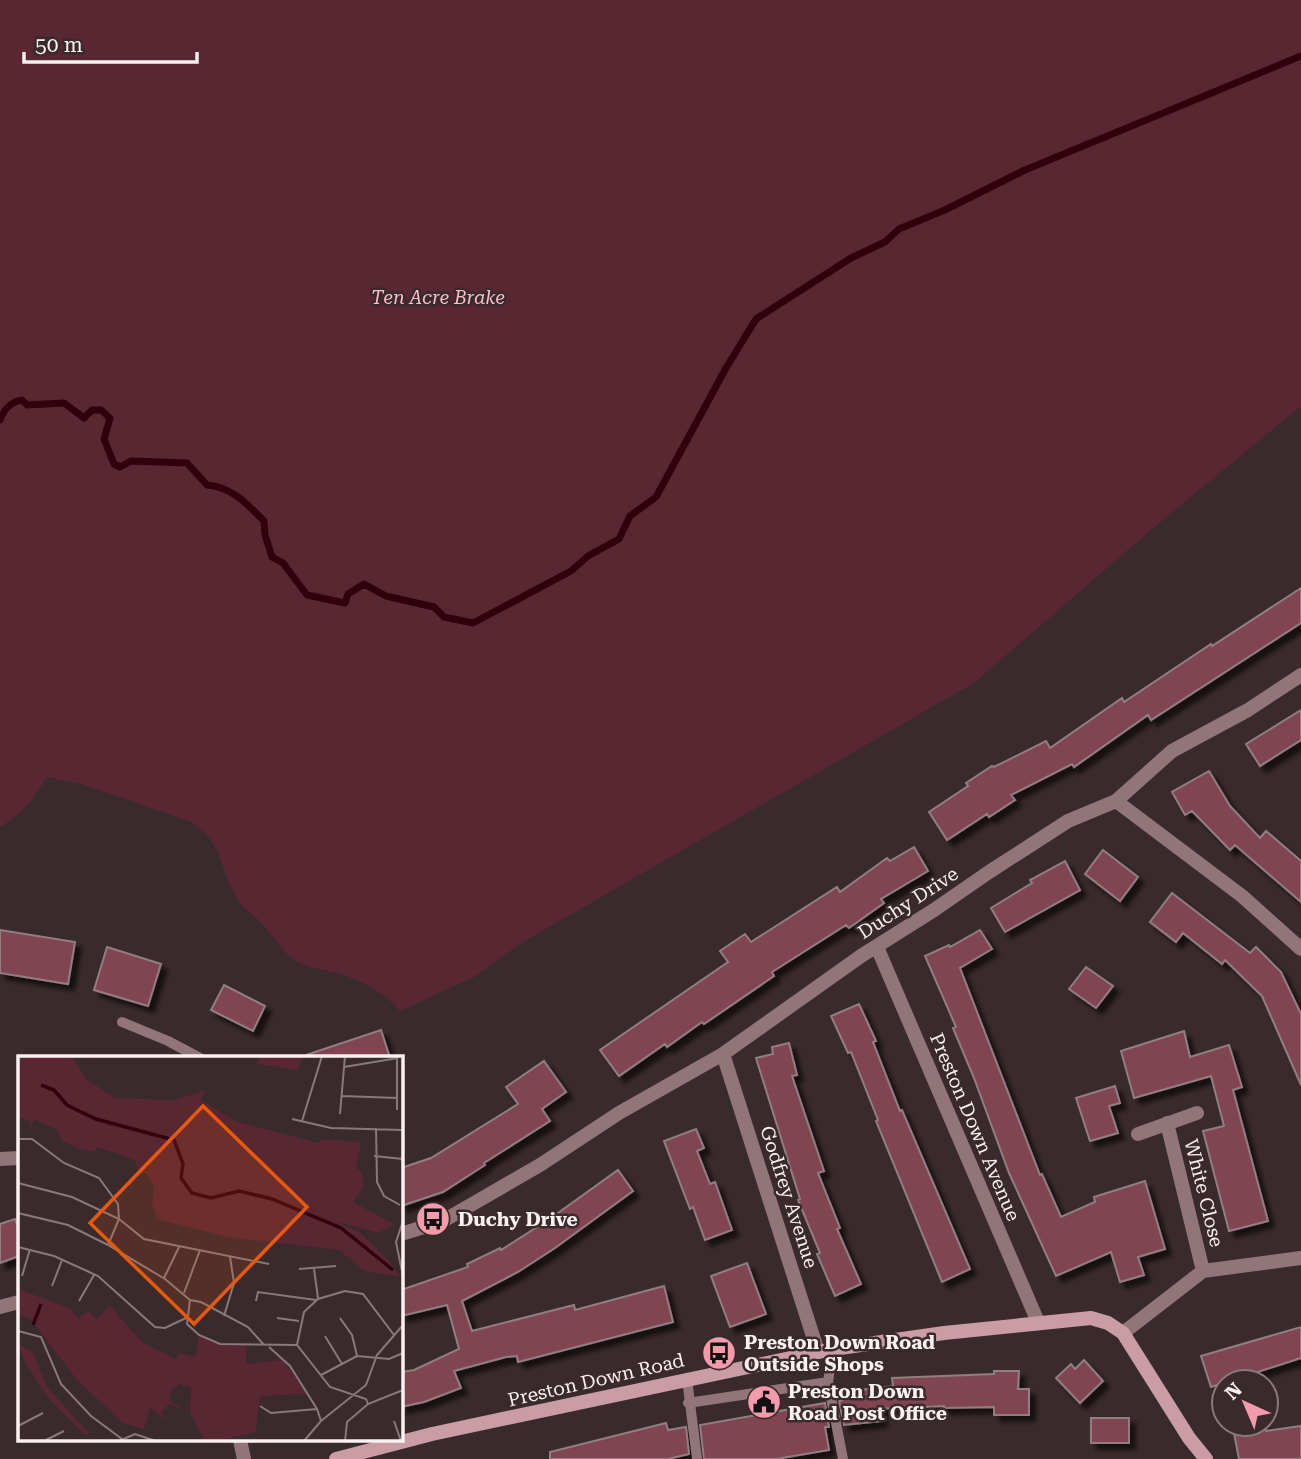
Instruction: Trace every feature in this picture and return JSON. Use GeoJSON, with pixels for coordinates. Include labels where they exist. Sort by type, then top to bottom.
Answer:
{"type":"FeatureCollection","features":[{"type":"Feature","properties":{"kind":"street","name":"Duchy Drive"},"geometry":{"type":"LineString","coordinates":[[402,1234],[443,1221],[540,1166],[619,1113],[723,1054],[877,947],[1068,821],[1116,801],[1172,751],[1248,710],[1301,675]]}},
{"type":"Feature","properties":{"kind":"street"},"geometry":{"type":"LineString","coordinates":[[1116,801],[1242,896],[1301,949]]}},
{"type":"Feature","properties":{"kind":"street","name":"Preston Down Avenue"},"geometry":{"type":"LineString","coordinates":[[877,947],[1038,1322]]}},
{"type":"Feature","properties":{"kind":"street","name":"Godfrey Avenue"},"geometry":{"type":"LineString","coordinates":[[723,1054],[818,1352]]}},
{"type":"Feature","properties":{"kind":"street","name":"White Close"},"geometry":{"type":"LineString","coordinates":[[1138,1134],[1197,1113]]}},
{"type":"Feature","properties":{"kind":"street","name":"White Close"},"geometry":{"type":"LineString","coordinates":[[1167,1123],[1203,1271]]}},
{"type":"Feature","properties":{"kind":"street"},"geometry":{"type":"LineString","coordinates":[[0,1159],[18,1157]]}},
{"type":"Feature","properties":{"kind":"street"},"geometry":{"type":"LineString","coordinates":[[1206,1459],[1189,1438],[1123,1333],[1203,1271],[1301,1258]]}},
{"type":"Feature","properties":{"kind":"street"},"geometry":{"type":"LineString","coordinates":[[0,1307],[18,1302]]}},
{"type":"Feature","properties":{"kind":"street","name":"Preston Down Road"},"geometry":{"type":"LineString","coordinates":[[402,1442],[834,1349],[1038,1322],[1091,1318],[1108,1323],[1123,1333]]}},
{"type":"Feature","properties":{"kind":"street","name":"Preston Down Road"},"geometry":{"type":"LineString","coordinates":[[336,1459],[401,1442]]}},
{"type":"Feature","properties":{"kind":"lane"},"geometry":{"type":"LineString","coordinates":[[122,1022],[196,1056]]}},
{"type":"Feature","properties":{"kind":"lane"},"geometry":{"type":"LineString","coordinates":[[834,1349],[828,1382],[841,1459]]}},
{"type":"Feature","properties":{"kind":"lane"},"geometry":{"type":"LineString","coordinates":[[687,1379],[697,1459]]}},
{"type":"Feature","properties":{"kind":"lane"},"geometry":{"type":"LineString","coordinates":[[688,1403],[828,1382]]}},
{"type":"Feature","properties":{"kind":"green space","name":"Ten Acre Brake"},"geometry":{"type":"Polygon","coordinates":[[[0,0],[1301,0],[1301,406],[1151,530],[974,683],[523,942],[474,977],[400,1011],[383,995],[362,982],[308,966],[287,954],[240,903],[216,849],[191,822],[82,784],[47,777],[21,811],[0,827],[0,0]]]}},
{"type":"Feature","properties":{"kind":"building"},"geometry":{"type":"Polygon","coordinates":[[[1301,588],[1301,623],[1151,720],[1148,715],[1074,767],[1072,764],[1011,795],[1015,800],[989,817],[987,814],[947,840],[929,812],[968,786],[966,783],[992,766],[1046,741],[1050,748],[1122,698],[1124,702],[1301,588]]]}},
{"type":"Feature","properties":{"kind":"building"},"geometry":{"type":"Polygon","coordinates":[[[1301,710],[1301,740],[1260,766],[1246,744],[1301,710]]]}},
{"type":"Feature","properties":{"kind":"building"},"geometry":{"type":"Polygon","coordinates":[[[1209,771],[1230,806],[1260,838],[1266,831],[1301,861],[1301,902],[1235,845],[1230,850],[1192,811],[1185,815],[1172,792],[1209,771]]]}},
{"type":"Feature","properties":{"kind":"building"},"geometry":{"type":"Polygon","coordinates":[[[914,847],[928,871],[881,899],[884,903],[849,928],[846,925],[772,972],[774,976],[704,1024],[702,1022],[667,1047],[665,1044],[619,1076],[600,1050],[728,962],[720,951],[745,934],[751,942],[837,887],[840,892],[887,858],[890,861],[914,847]]]}},
{"type":"Feature","properties":{"kind":"building"},"geometry":{"type":"Polygon","coordinates":[[[1103,850],[1138,877],[1120,901],[1085,874],[1103,850]]]}},
{"type":"Feature","properties":{"kind":"building"},"geometry":{"type":"Polygon","coordinates":[[[1065,861],[1080,890],[1005,932],[991,908],[1032,883],[1030,880],[1065,861]]]}},
{"type":"Feature","properties":{"kind":"building"},"geometry":{"type":"Polygon","coordinates":[[[1172,893],[1250,953],[1256,947],[1281,972],[1301,1014],[1301,1085],[1262,996],[1225,960],[1222,964],[1183,933],[1176,942],[1150,922],[1172,893]]]}},
{"type":"Feature","properties":{"kind":"building"},"geometry":{"type":"Polygon","coordinates":[[[0,930],[75,942],[68,984],[0,973],[0,930]]]}},
{"type":"Feature","properties":{"kind":"building"},"geometry":{"type":"Polygon","coordinates":[[[980,930],[992,949],[960,968],[1040,1175],[1042,1174],[1061,1217],[1095,1202],[1094,1197],[1145,1181],[1165,1249],[1138,1257],[1144,1275],[1120,1282],[1111,1252],[1056,1276],[1009,1173],[953,1028],[956,1027],[925,956],[949,945],[950,947],[980,930]]]}},
{"type":"Feature","properties":{"kind":"building"},"geometry":{"type":"Polygon","coordinates":[[[107,947],[161,964],[148,1006],[94,990],[107,947]]]}},
{"type":"Feature","properties":{"kind":"building"},"geometry":{"type":"Polygon","coordinates":[[[1086,967],[1113,986],[1096,1008],[1069,989],[1086,967]]]}},
{"type":"Feature","properties":{"kind":"building"},"geometry":{"type":"Polygon","coordinates":[[[224,985],[265,1006],[253,1031],[211,1010],[224,985]]]}},
{"type":"Feature","properties":{"kind":"building"},"geometry":{"type":"Polygon","coordinates":[[[859,1004],[876,1041],[873,1042],[900,1111],[902,1110],[970,1269],[942,1282],[876,1121],[878,1120],[851,1052],[848,1053],[831,1016],[859,1004]]]}},
{"type":"Feature","properties":{"kind":"building"},"geometry":{"type":"Polygon","coordinates":[[[381,1030],[389,1056],[306,1056],[381,1030]]]}},
{"type":"Feature","properties":{"kind":"building"},"geometry":{"type":"Polygon","coordinates":[[[1184,1031],[1190,1057],[1229,1045],[1242,1087],[1233,1090],[1268,1221],[1229,1231],[1203,1131],[1224,1126],[1211,1076],[1134,1098],[1121,1051],[1184,1031]]]}},
{"type":"Feature","properties":{"kind":"building"},"geometry":{"type":"Polygon","coordinates":[[[789,1043],[797,1075],[792,1076],[824,1171],[818,1173],[840,1228],[837,1229],[861,1284],[835,1296],[798,1200],[800,1199],[756,1058],[773,1054],[772,1047],[789,1043]]]}},
{"type":"Feature","properties":{"kind":"building"},"geometry":{"type":"Polygon","coordinates":[[[544,1061],[566,1092],[542,1109],[550,1121],[443,1192],[402,1206],[402,1168],[431,1158],[518,1104],[506,1087],[544,1061]]]}},
{"type":"Feature","properties":{"kind":"building"},"geometry":{"type":"Polygon","coordinates":[[[1115,1086],[1120,1103],[1109,1106],[1118,1133],[1090,1141],[1076,1098],[1115,1086]]]}},
{"type":"Feature","properties":{"kind":"building"},"geometry":{"type":"Polygon","coordinates":[[[696,1129],[704,1148],[697,1151],[710,1184],[715,1182],[732,1230],[705,1240],[664,1141],[696,1129]]]}},
{"type":"Feature","properties":{"kind":"building"},"geometry":{"type":"Polygon","coordinates":[[[618,1170],[633,1191],[518,1272],[462,1301],[472,1331],[574,1305],[575,1310],[664,1286],[673,1322],[518,1362],[517,1356],[506,1357],[454,1371],[461,1388],[424,1402],[402,1407],[402,1372],[414,1370],[459,1349],[447,1305],[402,1316],[402,1290],[468,1267],[467,1264],[500,1248],[501,1250],[618,1170]]]}},
{"type":"Feature","properties":{"kind":"building"},"geometry":{"type":"Polygon","coordinates":[[[15,1219],[18,1227],[18,1256],[0,1263],[0,1224],[15,1219]]]}},
{"type":"Feature","properties":{"kind":"building"},"geometry":{"type":"Polygon","coordinates":[[[747,1263],[766,1314],[730,1327],[711,1276],[747,1263]]]}},
{"type":"Feature","properties":{"kind":"building"},"geometry":{"type":"Polygon","coordinates":[[[1301,1327],[1301,1358],[1270,1368],[1210,1368],[1210,1384],[1201,1356],[1301,1327]]]}},
{"type":"Feature","properties":{"kind":"building"},"geometry":{"type":"Polygon","coordinates":[[[1084,1360],[1103,1381],[1080,1403],[1056,1378],[1071,1364],[1075,1369],[1084,1360]]]}},
{"type":"Feature","properties":{"kind":"building"},"geometry":{"type":"Polygon","coordinates":[[[994,1371],[1019,1371],[1018,1389],[1029,1389],[1029,1415],[994,1415],[994,1407],[879,1409],[881,1421],[844,1425],[839,1401],[844,1400],[844,1392],[893,1386],[892,1378],[994,1374],[994,1371]]]}},
{"type":"Feature","properties":{"kind":"building"},"geometry":{"type":"Polygon","coordinates":[[[825,1403],[829,1450],[776,1459],[704,1459],[700,1425],[825,1403]]]}},
{"type":"Feature","properties":{"kind":"building"},"geometry":{"type":"Polygon","coordinates":[[[1091,1418],[1129,1418],[1129,1443],[1091,1443],[1091,1418]]]}},
{"type":"Feature","properties":{"kind":"building"},"geometry":{"type":"Polygon","coordinates":[[[666,1423],[668,1430],[686,1427],[689,1454],[668,1459],[550,1459],[550,1452],[666,1423]]]}},
{"type":"Feature","properties":{"kind":"building"},"geometry":{"type":"Polygon","coordinates":[[[1301,1426],[1301,1459],[1239,1459],[1235,1438],[1280,1438],[1280,1429],[1301,1426]]]}},
{"type":"Feature","properties":{"kind":"waterway"},"geometry":{"type":"LineString","coordinates":[[0,420],[8,407],[22,400],[27,405],[64,403],[84,418],[92,410],[101,410],[110,418],[104,439],[114,464],[120,467],[131,461],[187,463],[207,485],[216,486],[239,497],[264,521],[272,557],[283,563],[307,595],[345,603],[348,594],[364,584],[386,596],[434,607],[444,617],[473,623],[571,571],[588,556],[619,539],[630,516],[656,497],[726,368],[756,319],[851,258],[885,242],[899,229],[945,210],[1025,170],[1301,56]]}},
{"type":"Feature","properties":{"kind":"place","name":"Duchy Drive"},"geometry":{"type":"Point","coordinates":[433,1219]}},
{"type":"Feature","properties":{"kind":"place","name":"Preston Down Road Outside Shops"},"geometry":{"type":"Point","coordinates":[719,1353]}},
{"type":"Feature","properties":{"kind":"place","name":"Preston Down Road Post Office"},"geometry":{"type":"Point","coordinates":[764,1402]}}]}
